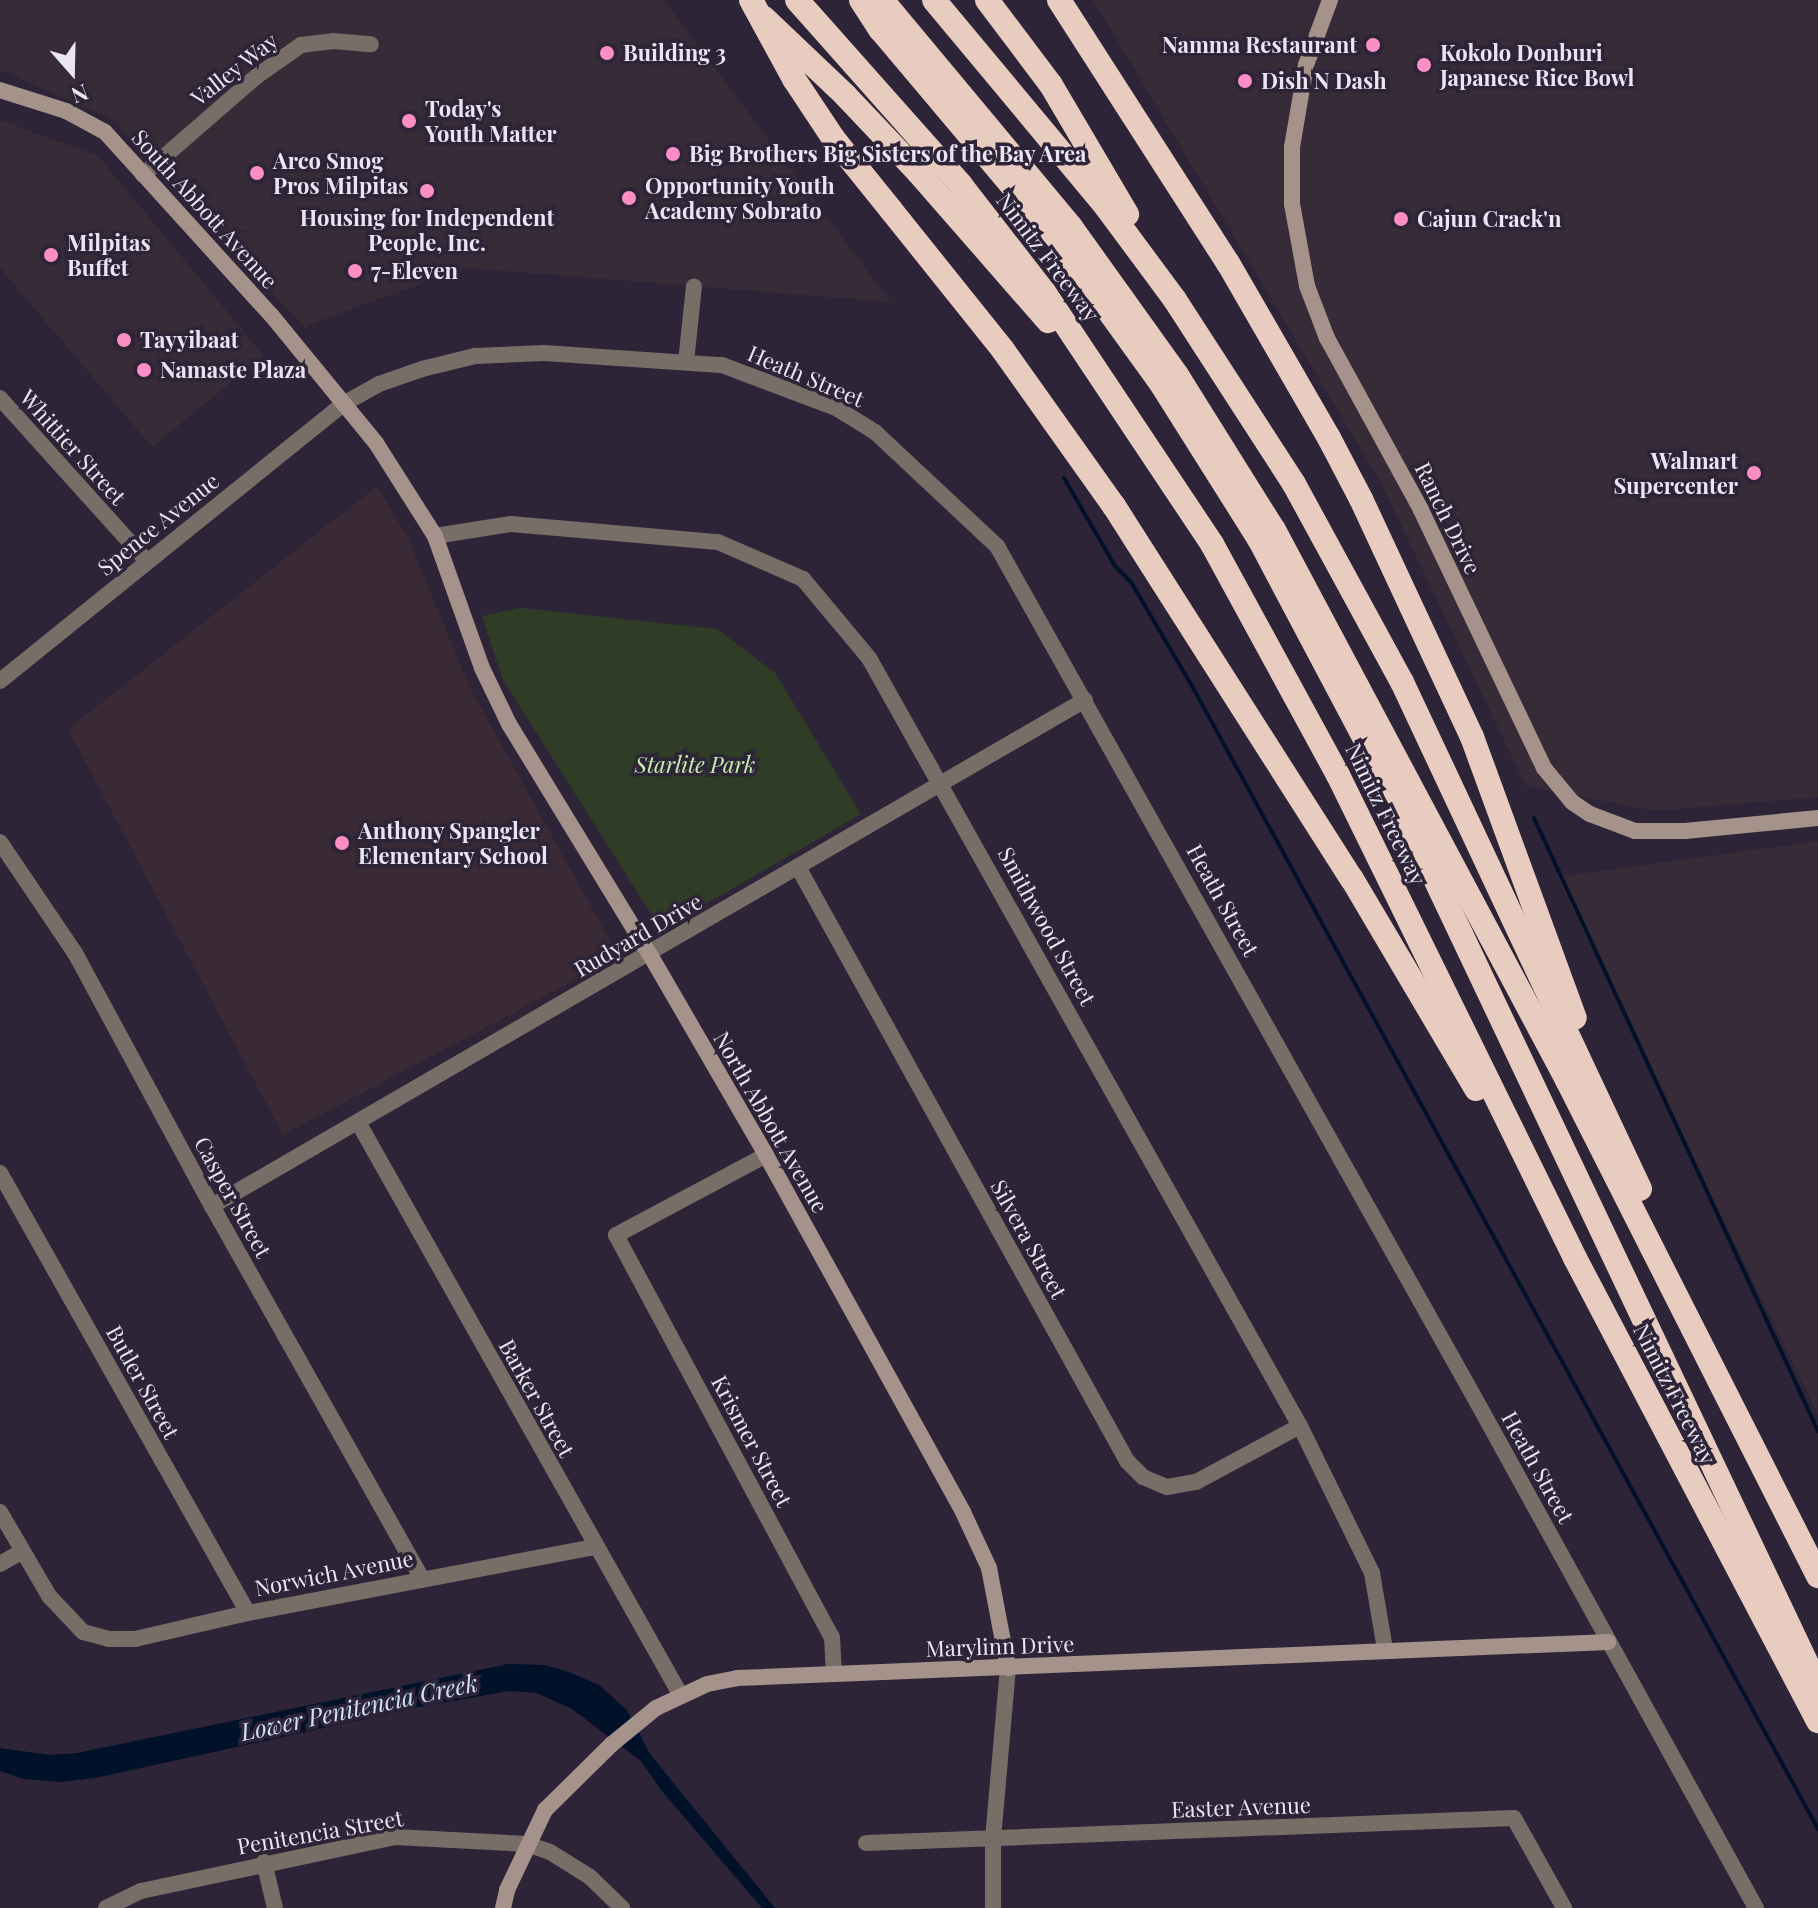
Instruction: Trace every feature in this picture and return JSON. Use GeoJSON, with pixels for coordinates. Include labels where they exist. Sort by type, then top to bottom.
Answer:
{"type":"FeatureCollection","features":[{"type":"Feature","properties":{"kind":"highway"},"geometry":{"type":"LineString","coordinates":[[745,0],[845,95],[918,172],[1128,413]]}},
{"type":"Feature","properties":{"kind":"highway"},"geometry":{"type":"LineString","coordinates":[[751,0],[794,79],[825,126],[1003,350],[1114,506],[1345,867],[1575,1258]]}},
{"type":"Feature","properties":{"kind":"highway","name":"Nimitz Freeway"},"geometry":{"type":"LineString","coordinates":[[797,0],[961,185],[1044,292],[1128,413],[1212,544],[1285,673],[1575,1258],[1818,1721]]}},
{"type":"Feature","properties":{"kind":"highway"},"geometry":{"type":"LineString","coordinates":[[861,0],[1035,183],[1120,294],[1218,438],[1274,530],[1560,1066],[1818,1576]]}},
{"type":"Feature","properties":{"kind":"highway"},"geometry":{"type":"LineString","coordinates":[[882,0],[932,76],[1122,327],[1211,459],[1305,621],[1400,805],[1818,1687]]}},
{"type":"Feature","properties":{"kind":"highway"},"geometry":{"type":"LineString","coordinates":[[934,0],[1035,118],[1175,300]]}},
{"type":"Feature","properties":{"kind":"highway"},"geometry":{"type":"LineString","coordinates":[[987,0],[1077,125],[1175,300],[1294,484],[1349,581],[1402,682],[1703,1327],[1818,1555]]}},
{"type":"Feature","properties":{"kind":"highway"},"geometry":{"type":"LineString","coordinates":[[1059,0],[1228,263],[1329,438],[1373,524],[1472,737],[1548,937],[1613,1130]]}},
{"type":"Feature","properties":{"kind":"street","name":"Ranch Drive"},"geometry":{"type":"LineString","coordinates":[[1330,0],[1306,65],[1292,147],[1295,233],[1307,286],[1327,338],[1415,497],[1544,768],[1572,802],[1590,814],[1635,831],[1685,831],[1818,818]]}},
{"type":"Feature","properties":{"kind":"street","name":"Valley Way"},"geometry":{"type":"LineString","coordinates":[[143,175],[268,67],[301,45],[333,41],[371,44]]}},
{"type":"Feature","properties":{"kind":"street","name":"South Abbott Avenue"},"geometry":{"type":"LineString","coordinates":[[0,90],[66,111],[105,132],[272,316],[345,403]]}},
{"type":"Feature","properties":{"kind":"street"},"geometry":{"type":"LineString","coordinates":[[686,362],[694,286]]}},
{"type":"Feature","properties":{"kind":"street","name":"Heath Street"},"geometry":{"type":"LineString","coordinates":[[345,403],[379,384],[475,356],[544,353],[722,365],[836,408],[875,432],[997,546],[1756,1908]]}},
{"type":"Feature","properties":{"kind":"street","name":"Whittier Street"},"geometry":{"type":"LineString","coordinates":[[0,398],[146,560]]}},
{"type":"Feature","properties":{"kind":"street","name":"North Abbott Avenue"},"geometry":{"type":"LineString","coordinates":[[345,403],[376,443],[435,536],[482,668],[509,724],[649,953],[766,1155],[975,1536],[996,1595],[1008,1668],[1009,1690],[993,1839],[993,1908]]}},
{"type":"Feature","properties":{"kind":"street","name":"Spence Avenue"},"geometry":{"type":"LineString","coordinates":[[0,681],[146,560],[345,403]]}},
{"type":"Feature","properties":{"kind":"street","name":"Smithwood Street"},"geometry":{"type":"LineString","coordinates":[[435,536],[511,524],[718,542],[803,579],[869,658],[942,783],[1300,1426],[1372,1573],[1385,1649]]}},
{"type":"Feature","properties":{"kind":"street","name":"Rudyard Drive"},"geometry":{"type":"LineString","coordinates":[[212,1206],[1085,700]]}},
{"type":"Feature","properties":{"kind":"street","name":"Casper Street"},"geometry":{"type":"LineString","coordinates":[[0,842],[75,953],[212,1206],[422,1578]]}},
{"type":"Feature","properties":{"kind":"street","name":"Silvera Street"},"geometry":{"type":"LineString","coordinates":[[798,867],[1127,1461],[1143,1477],[1167,1487],[1196,1482],[1300,1426]]}},
{"type":"Feature","properties":{"kind":"street","name":"Barker Street"},"geometry":{"type":"LineString","coordinates":[[358,1122],[594,1547],[680,1694]]}},
{"type":"Feature","properties":{"kind":"street","name":"Krismer Street"},"geometry":{"type":"LineString","coordinates":[[766,1155],[616,1235],[832,1637],[834,1673]]}},
{"type":"Feature","properties":{"kind":"street","name":"Butler Street"},"geometry":{"type":"LineString","coordinates":[[0,1173],[248,1613]]}},
{"type":"Feature","properties":{"kind":"street"},"geometry":{"type":"LineString","coordinates":[[0,1512],[21,1552],[0,1564]]}},
{"type":"Feature","properties":{"kind":"street","name":"Norwich Avenue"},"geometry":{"type":"LineString","coordinates":[[21,1552],[49,1596],[83,1632],[109,1639],[135,1639],[422,1578],[594,1547]]}},
{"type":"Feature","properties":{"kind":"street","name":"Marylinn Drive"},"geometry":{"type":"LineString","coordinates":[[503,1908],[527,1844],[545,1810],[612,1744],[680,1694],[737,1678],[1608,1642]]}},
{"type":"Feature","properties":{"kind":"street","name":"Easter Avenue"},"geometry":{"type":"LineString","coordinates":[[866,1843],[1514,1818],[1564,1908]]}},
{"type":"Feature","properties":{"kind":"street","name":"Penitencia Street"},"geometry":{"type":"LineString","coordinates":[[106,1908],[141,1891],[264,1862],[395,1837],[527,1844],[550,1852],[590,1877],[622,1908]]}},
{"type":"Feature","properties":{"kind":"street"},"geometry":{"type":"LineString","coordinates":[[264,1862],[275,1908]]}},
{"type":"Feature","properties":{"kind":"shaded area"},"geometry":{"type":"Polygon","coordinates":[[[0,0],[664,0],[891,302],[466,268],[305,328],[112,119],[0,70],[0,0]]]}},
{"type":"Feature","properties":{"kind":"shaded area"},"geometry":{"type":"Polygon","coordinates":[[[1093,0],[1818,0],[1818,797],[1655,811],[1526,786],[1380,481],[1093,0]]]}},
{"type":"Feature","properties":{"kind":"shaded area"},"geometry":{"type":"Polygon","coordinates":[[[0,120],[98,156],[264,356],[152,447],[0,268],[0,120]]]}},
{"type":"Feature","properties":{"kind":"shaded area","name":"Anthony Spangler Elementary School"},"geometry":{"type":"Polygon","coordinates":[[[377,486],[408,538],[469,686],[619,957],[283,1135],[68,729],[377,486]]]}},
{"type":"Feature","properties":{"kind":"shaded area"},"geometry":{"type":"Polygon","coordinates":[[[1818,841],[1818,1415],[1557,877],[1818,841]]]}},
{"type":"Feature","properties":{"kind":"green space","name":"Starlite Park"},"geometry":{"type":"Polygon","coordinates":[[[521,608],[717,629],[775,673],[861,814],[675,922],[655,920],[503,680],[482,616],[521,608]]]}},
{"type":"Feature","properties":{"kind":"water","name":"Lower Penitencia Creek"},"geometry":{"type":"Polygon","coordinates":[[[508,1664],[545,1665],[569,1672],[599,1685],[627,1710],[650,1754],[775,1908],[762,1908],[661,1790],[641,1761],[572,1709],[537,1693],[509,1691],[419,1707],[95,1778],[60,1782],[24,1779],[0,1771],[0,1748],[50,1755],[77,1753],[508,1664]]]}},
{"type":"Feature","properties":{"kind":"waterway"},"geometry":{"type":"LineString","coordinates":[[1064,478],[1115,566],[1131,582],[1192,686],[1818,1829]]}},
{"type":"Feature","properties":{"kind":"waterway"},"geometry":{"type":"LineString","coordinates":[[1534,818],[1818,1431]]}},
{"type":"Feature","properties":{"kind":"place","name":"Namma Restaurant"},"geometry":{"type":"Point","coordinates":[1373,45]}},
{"type":"Feature","properties":{"kind":"place","name":"Building 3"},"geometry":{"type":"Point","coordinates":[607,53]}},
{"type":"Feature","properties":{"kind":"place","name":"Kokolo Donburi Japanese Rice Bowl"},"geometry":{"type":"Point","coordinates":[1424,65]}},
{"type":"Feature","properties":{"kind":"place","name":"Dish N Dash"},"geometry":{"type":"Point","coordinates":[1245,81]}},
{"type":"Feature","properties":{"kind":"place","name":"Today's Youth Matter"},"geometry":{"type":"Point","coordinates":[409,121]}},
{"type":"Feature","properties":{"kind":"place","name":"Big Brothers Big Sisters of the Bay Area"},"geometry":{"type":"Point","coordinates":[673,154]}},
{"type":"Feature","properties":{"kind":"place","name":"Arco Smog Pros Milpitas"},"geometry":{"type":"Point","coordinates":[257,173]}},
{"type":"Feature","properties":{"kind":"place","name":"Housing for Independent People, Inc."},"geometry":{"type":"Point","coordinates":[427,191]}},
{"type":"Feature","properties":{"kind":"place","name":"Opportunity Youth Academy Sobrato"},"geometry":{"type":"Point","coordinates":[629,198]}},
{"type":"Feature","properties":{"kind":"place","name":"Cajun Crack'n"},"geometry":{"type":"Point","coordinates":[1401,219]}},
{"type":"Feature","properties":{"kind":"place","name":"Milpitas Buffet"},"geometry":{"type":"Point","coordinates":[51,255]}},
{"type":"Feature","properties":{"kind":"place","name":"7-Eleven"},"geometry":{"type":"Point","coordinates":[355,271]}},
{"type":"Feature","properties":{"kind":"place","name":"Tayyibaat"},"geometry":{"type":"Point","coordinates":[124,340]}},
{"type":"Feature","properties":{"kind":"place","name":"Namaste Plaza"},"geometry":{"type":"Point","coordinates":[144,370]}},
{"type":"Feature","properties":{"kind":"place","name":"Walmart Supercenter"},"geometry":{"type":"Point","coordinates":[1754,473]}},
{"type":"Feature","properties":{"kind":"place","name":"Anthony Spangler Elementary School"},"geometry":{"type":"Point","coordinates":[342,843]}}]}
